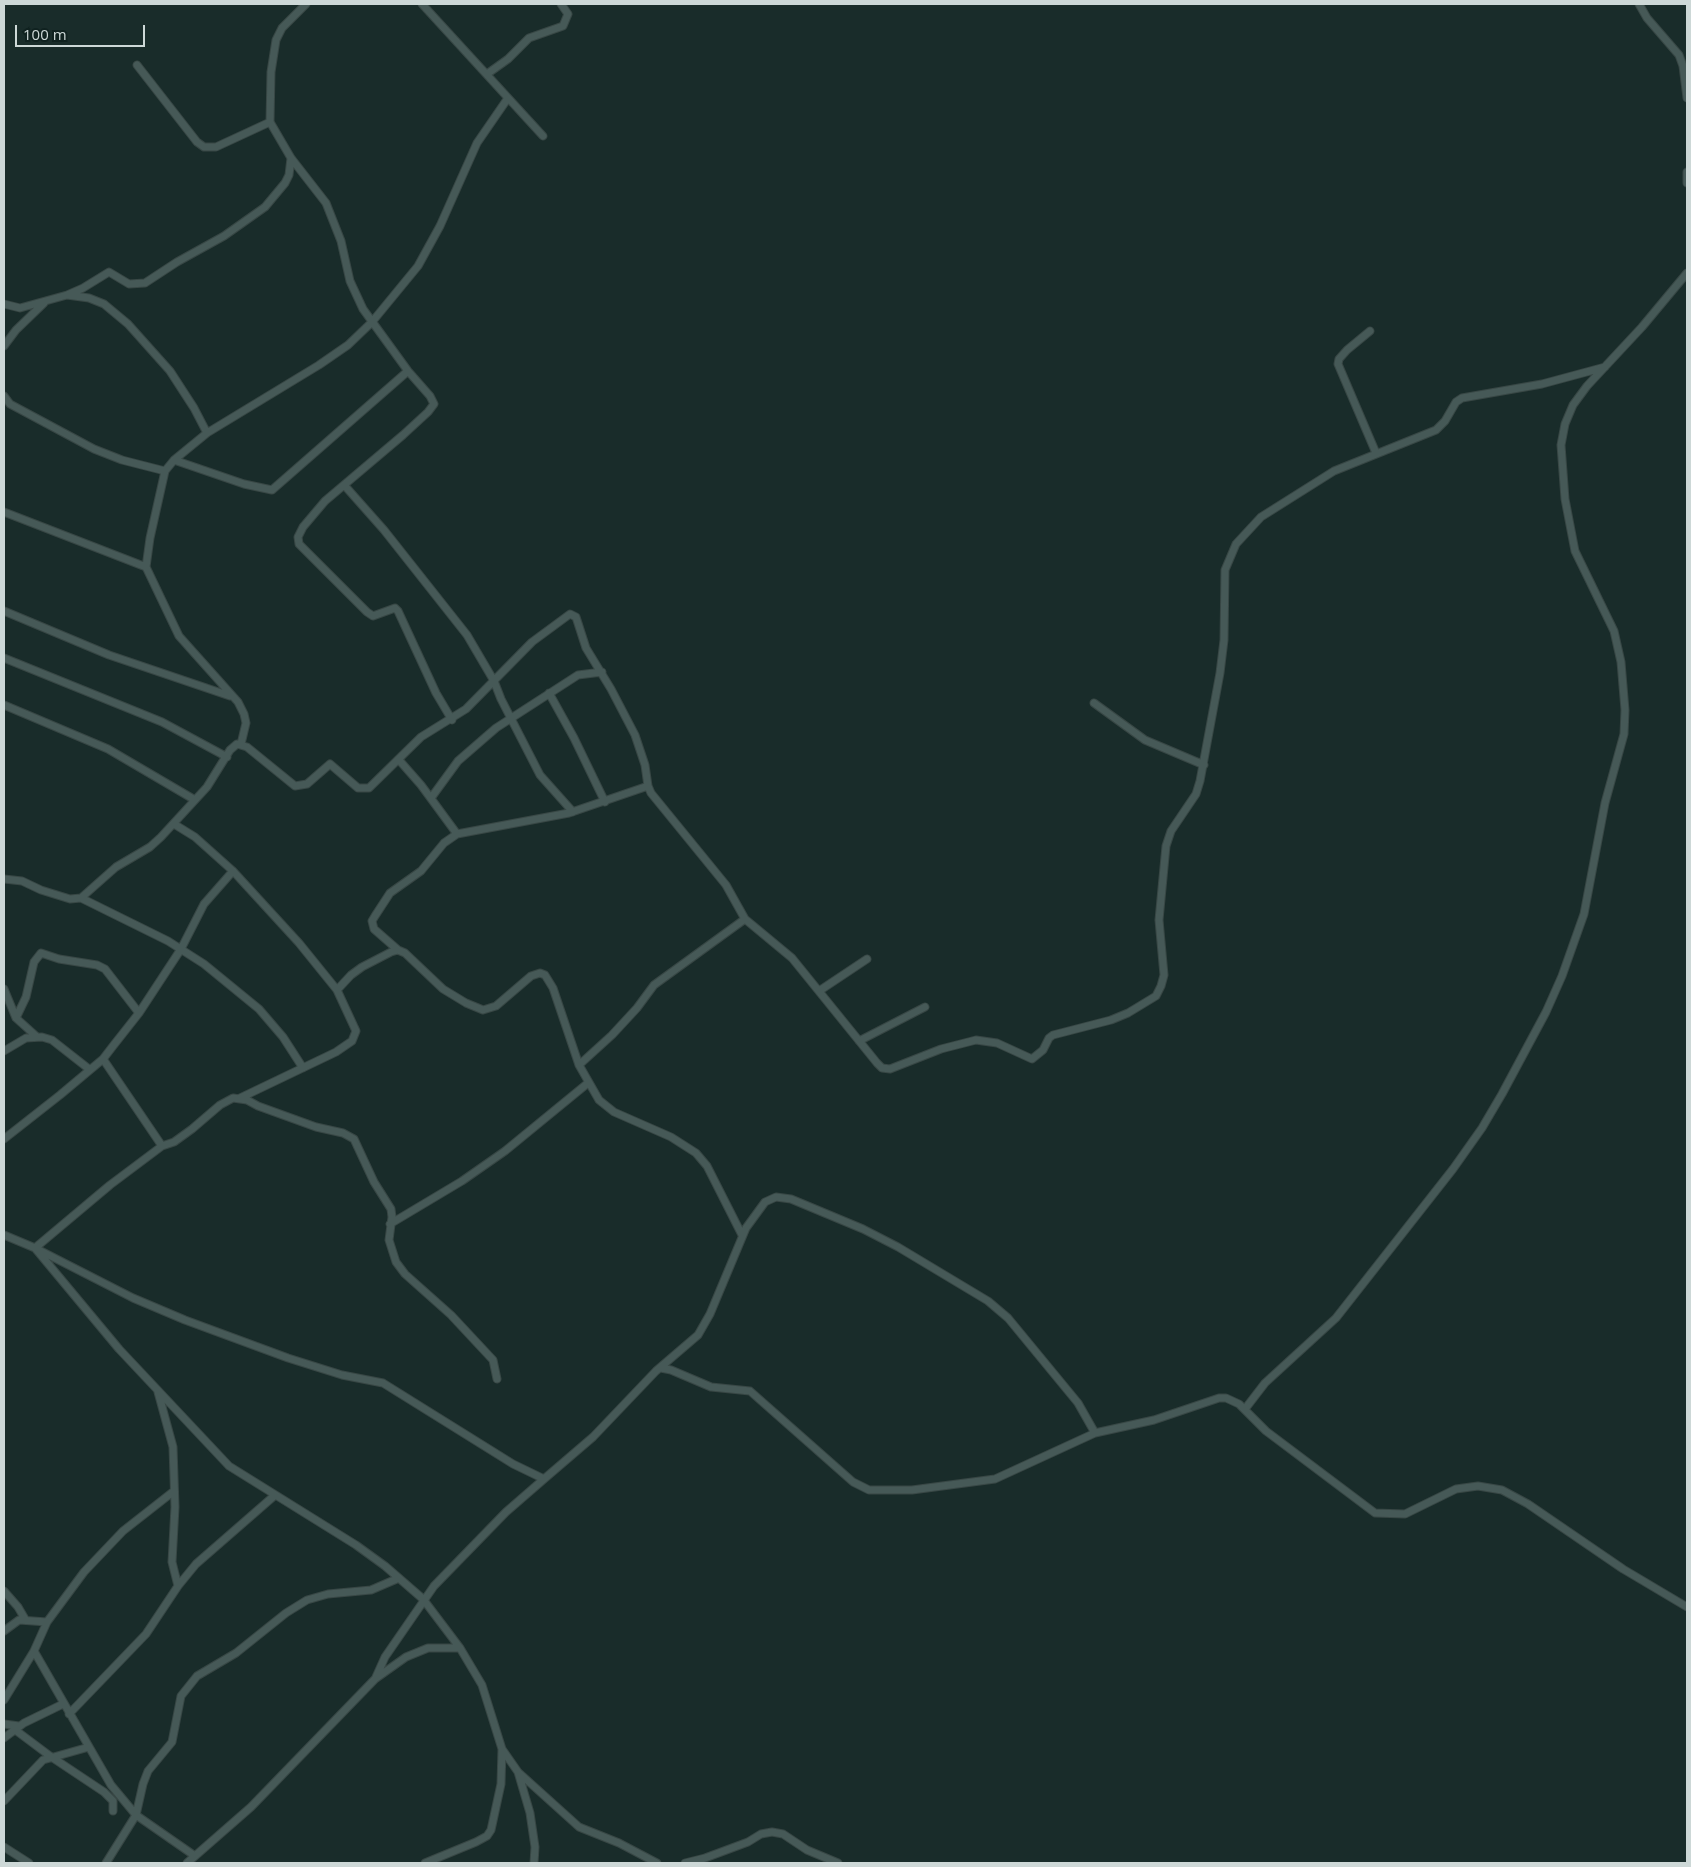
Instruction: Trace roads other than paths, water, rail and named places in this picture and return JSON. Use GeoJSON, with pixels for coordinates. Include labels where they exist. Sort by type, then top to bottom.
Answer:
{"type":"FeatureCollection","features":[{"type":"Feature","properties":{"kind":"street"},"geometry":{"type":"LineString","coordinates":[[306,4],[282,28],[276,40],[271,72],[270,122],[291,158],[326,203],[341,241],[350,281],[356,296],[372,322],[408,371],[433,400],[432,407],[326,501],[303,527],[298,537],[298,544],[367,612],[374,616],[395,608],[398,611],[436,693],[452,720]]}},
{"type":"Feature","properties":{"kind":"street"},"geometry":{"type":"LineString","coordinates":[[422,4],[543,136]]}},
{"type":"Feature","properties":{"kind":"street"},"geometry":{"type":"LineString","coordinates":[[487,74],[508,59],[529,38],[563,26],[568,14],[561,4]]}},
{"type":"Feature","properties":{"kind":"street"},"geometry":{"type":"LineString","coordinates":[[1639,4],[1647,18],[1679,56],[1683,66],[1687,98]]}},
{"type":"Feature","properties":{"kind":"street"},"geometry":{"type":"LineString","coordinates":[[137,66],[197,142],[204,147],[216,147],[270,122]]}},
{"type":"Feature","properties":{"kind":"street"},"geometry":{"type":"LineString","coordinates":[[241,744],[246,723],[244,714],[233,697],[179,636],[146,567],[150,538],[165,471],[174,460],[207,433],[319,365],[348,345],[372,322],[418,266],[440,226],[477,143],[508,98]]}},
{"type":"Feature","properties":{"kind":"street"},"geometry":{"type":"LineString","coordinates":[[4,304],[20,308],[67,295],[83,288],[109,272],[129,284],[145,283],[176,262],[224,236],[260,212],[289,175],[291,158]]}},
{"type":"Feature","properties":{"kind":"street"},"geometry":{"type":"LineString","coordinates":[[1687,172],[1687,183]]}},
{"type":"Feature","properties":{"kind":"street"},"geometry":{"type":"LineString","coordinates":[[1245,1409],[1265,1383],[1336,1318],[1434,1195],[1482,1128],[1546,1012],[1580,929],[1605,803],[1624,734],[1625,710],[1621,662],[1614,631],[1575,551],[1565,499],[1561,446],[1565,424],[1573,405],[1587,386],[1687,273]]}},
{"type":"Feature","properties":{"kind":"street"},"geometry":{"type":"LineString","coordinates":[[67,295],[96,300],[117,313],[180,386],[207,433]]}},
{"type":"Feature","properties":{"kind":"street"},"geometry":{"type":"LineString","coordinates":[[4,346],[16,330],[48,299]]}},
{"type":"Feature","properties":{"kind":"street"},"geometry":{"type":"LineString","coordinates":[[1370,331],[1339,358],[1338,364],[1376,453]]}},
{"type":"Feature","properties":{"kind":"street"},"geometry":{"type":"LineString","coordinates":[[241,744],[294,786],[307,784],[330,764],[358,788],[369,788],[421,737],[452,720],[532,642],[570,614],[576,617],[586,648],[602,672],[641,751],[648,786],[726,885],[745,919],[783,949],[882,1068],[890,1068],[941,1049],[976,1040],[997,1043],[1032,1059],[1043,1050],[1053,1035],[1111,1020],[1134,1010],[1156,996],[1161,986],[1164,975],[1159,920],[1166,846],[1171,831],[1196,794],[1204,765],[1220,673],[1225,620],[1225,570],[1229,556],[1248,530],[1278,505],[1334,471],[1436,430],[1445,421],[1456,402],[1462,398],[1542,384],[1605,367]]}},
{"type":"Feature","properties":{"kind":"street"},"geometry":{"type":"LineString","coordinates":[[174,460],[244,484],[272,490],[408,371]]}},
{"type":"Feature","properties":{"kind":"street"},"geometry":{"type":"LineString","coordinates":[[4,396],[10,404],[94,449],[122,460],[165,471]]}},
{"type":"Feature","properties":{"kind":"street"},"geometry":{"type":"LineString","coordinates":[[345,486],[384,530],[454,617],[494,681],[540,775],[573,812]]}},
{"type":"Feature","properties":{"kind":"street"},"geometry":{"type":"LineString","coordinates":[[4,512],[146,567]]}},
{"type":"Feature","properties":{"kind":"street"},"geometry":{"type":"LineString","coordinates":[[4,611],[109,655],[233,697]]}},
{"type":"Feature","properties":{"kind":"street"},"geometry":{"type":"LineString","coordinates":[[4,658],[162,722],[227,757]]}},
{"type":"Feature","properties":{"kind":"street"},"geometry":{"type":"LineString","coordinates":[[431,798],[458,761],[496,728],[578,675],[602,672]]}},
{"type":"Feature","properties":{"kind":"street"},"geometry":{"type":"LineString","coordinates":[[549,693],[574,738],[605,802]]}},
{"type":"Feature","properties":{"kind":"street"},"geometry":{"type":"LineString","coordinates":[[1094,703],[1144,740],[1204,765]]}},
{"type":"Feature","properties":{"kind":"street"},"geometry":{"type":"LineString","coordinates":[[4,705],[108,750],[195,800]]}},
{"type":"Feature","properties":{"kind":"street"},"geometry":{"type":"LineString","coordinates":[[81,898],[116,868],[150,847],[174,824],[195,800],[233,746],[241,744]]}},
{"type":"Feature","properties":{"kind":"street"},"geometry":{"type":"LineString","coordinates":[[399,760],[431,798],[457,834]]}},
{"type":"Feature","properties":{"kind":"street"},"geometry":{"type":"LineString","coordinates":[[648,786],[573,812],[457,834],[444,843],[421,871],[390,893],[372,921],[374,929],[398,950],[405,953],[443,989],[466,1004],[483,1010],[496,1006],[531,976],[540,973],[545,975],[554,988],[579,1065],[599,1100],[614,1112],[671,1138],[696,1153],[707,1166],[742,1235]]}},
{"type":"Feature","properties":{"kind":"street"},"geometry":{"type":"LineString","coordinates":[[174,824],[195,837],[233,871],[299,943],[338,990],[356,1031],[355,1037],[336,1052],[239,1098]]}},
{"type":"Feature","properties":{"kind":"street"},"geometry":{"type":"LineString","coordinates":[[4,1139],[103,1059],[139,1013],[181,949],[204,904],[233,871]]}},
{"type":"Feature","properties":{"kind":"street"},"geometry":{"type":"LineString","coordinates":[[4,879],[22,881],[41,890],[70,899],[81,898],[181,949],[204,964],[260,1009],[283,1037],[303,1068]]}},
{"type":"Feature","properties":{"kind":"street"},"geometry":{"type":"LineString","coordinates":[[579,1065],[612,1035],[637,1008],[654,985],[745,919]]}},
{"type":"Feature","properties":{"kind":"street"},"geometry":{"type":"LineString","coordinates":[[338,990],[351,975],[362,967],[398,950]]}},
{"type":"Feature","properties":{"kind":"street"},"geometry":{"type":"LineString","coordinates":[[16,1018],[26,997],[34,962],[41,953],[105,969],[139,1013]]}},
{"type":"Feature","properties":{"kind":"street"},"geometry":{"type":"LineString","coordinates":[[819,991],[867,960]]}},
{"type":"Feature","properties":{"kind":"street"},"geometry":{"type":"LineString","coordinates":[[4,989],[16,1018],[36,1036]]}},
{"type":"Feature","properties":{"kind":"street"},"geometry":{"type":"LineString","coordinates":[[859,1041],[925,1007]]}},
{"type":"Feature","properties":{"kind":"street"},"geometry":{"type":"LineString","coordinates":[[4,1051],[26,1038],[36,1036],[52,1040],[89,1070]]}},
{"type":"Feature","properties":{"kind":"street"},"geometry":{"type":"LineString","coordinates":[[103,1059],[162,1146]]}},
{"type":"Feature","properties":{"kind":"street"},"geometry":{"type":"LineString","coordinates":[[390,1224],[423,1206],[505,1150],[588,1083]]}},
{"type":"Feature","properties":{"kind":"street"},"geometry":{"type":"LineString","coordinates":[[35,1248],[81,1208],[162,1146],[174,1142],[220,1105],[233,1098],[239,1098],[354,1139],[374,1182],[391,1209],[390,1249],[396,1262],[411,1280],[451,1314],[493,1360],[497,1379]]}},
{"type":"Feature","properties":{"kind":"street"},"geometry":{"type":"LineString","coordinates":[[374,1679],[385,1657],[423,1599],[434,1586],[506,1512],[593,1436],[661,1368],[698,1335],[710,1314],[742,1235],[765,1202],[776,1197],[804,1204],[898,1246],[974,1291],[1008,1318],[1078,1403],[1096,1432]]}},
{"type":"Feature","properties":{"kind":"street"},"geometry":{"type":"LineString","coordinates":[[4,1235],[35,1248],[133,1298],[185,1320],[288,1358],[342,1375],[383,1383],[513,1464],[544,1479]]}},
{"type":"Feature","properties":{"kind":"street"},"geometry":{"type":"LineString","coordinates":[[35,1248],[119,1349],[229,1466],[274,1496],[356,1545],[423,1599],[460,1648],[482,1685],[502,1749],[518,1772],[579,1827],[619,1843],[657,1863]]}},
{"type":"Feature","properties":{"kind":"street"},"geometry":{"type":"LineString","coordinates":[[661,1368],[671,1370],[712,1388],[750,1391],[853,1482],[869,1490],[912,1490],[995,1479],[1096,1432],[1154,1420],[1219,1398],[1233,1401],[1245,1409],[1266,1431],[1375,1513],[1405,1514],[1462,1488],[1478,1486],[1502,1490],[1528,1504],[1623,1569],[1687,1607]]}},
{"type":"Feature","properties":{"kind":"street"},"geometry":{"type":"LineString","coordinates":[[158,1389],[173,1447],[172,1562],[178,1586]]}},
{"type":"Feature","properties":{"kind":"street"},"geometry":{"type":"LineString","coordinates":[[4,1700],[34,1650],[47,1622],[64,1596],[106,1548],[174,1491]]}},
{"type":"Feature","properties":{"kind":"street"},"geometry":{"type":"LineString","coordinates":[[69,1714],[146,1634],[178,1586],[196,1564],[274,1496]]}},
{"type":"Feature","properties":{"kind":"street"},"geometry":{"type":"LineString","coordinates":[[106,1863],[136,1815],[148,1771],[172,1742],[181,1696],[197,1676],[236,1653],[286,1613],[307,1600],[328,1594],[371,1590],[399,1578]]}},
{"type":"Feature","properties":{"kind":"street"},"geometry":{"type":"LineString","coordinates":[[4,1591],[18,1607],[25,1619]]}},
{"type":"Feature","properties":{"kind":"street"},"geometry":{"type":"LineString","coordinates":[[4,1631],[14,1623],[25,1619],[47,1622]]}},
{"type":"Feature","properties":{"kind":"street"},"geometry":{"type":"LineString","coordinates":[[187,1863],[251,1808],[374,1679],[406,1657],[428,1648],[460,1648]]}},
{"type":"Feature","properties":{"kind":"street"},"geometry":{"type":"LineString","coordinates":[[34,1650],[63,1704],[111,1785],[136,1815],[195,1856]]}},
{"type":"Feature","properties":{"kind":"street"},"geometry":{"type":"LineString","coordinates":[[4,1738],[48,1710],[63,1704]]}},
{"type":"Feature","properties":{"kind":"street"},"geometry":{"type":"LineString","coordinates":[[4,1724],[17,1728],[50,1756],[104,1792],[112,1801],[113,1810]]}},
{"type":"Feature","properties":{"kind":"street"},"geometry":{"type":"LineString","coordinates":[[4,1801],[43,1760],[50,1756],[88,1747]]}},
{"type":"Feature","properties":{"kind":"street"},"geometry":{"type":"LineString","coordinates":[[425,1863],[487,1836],[491,1830],[501,1784],[502,1749]]}},
{"type":"Feature","properties":{"kind":"street"},"geometry":{"type":"LineString","coordinates":[[518,1772],[530,1813],[535,1847],[534,1863]]}},
{"type":"Feature","properties":{"kind":"street"},"geometry":{"type":"LineString","coordinates":[[685,1863],[705,1858],[748,1842],[761,1834],[772,1832],[783,1834],[807,1850],[838,1863]]}},
{"type":"Feature","properties":{"kind":"street"},"geometry":{"type":"LineString","coordinates":[[4,1847],[29,1863]]}}]}
